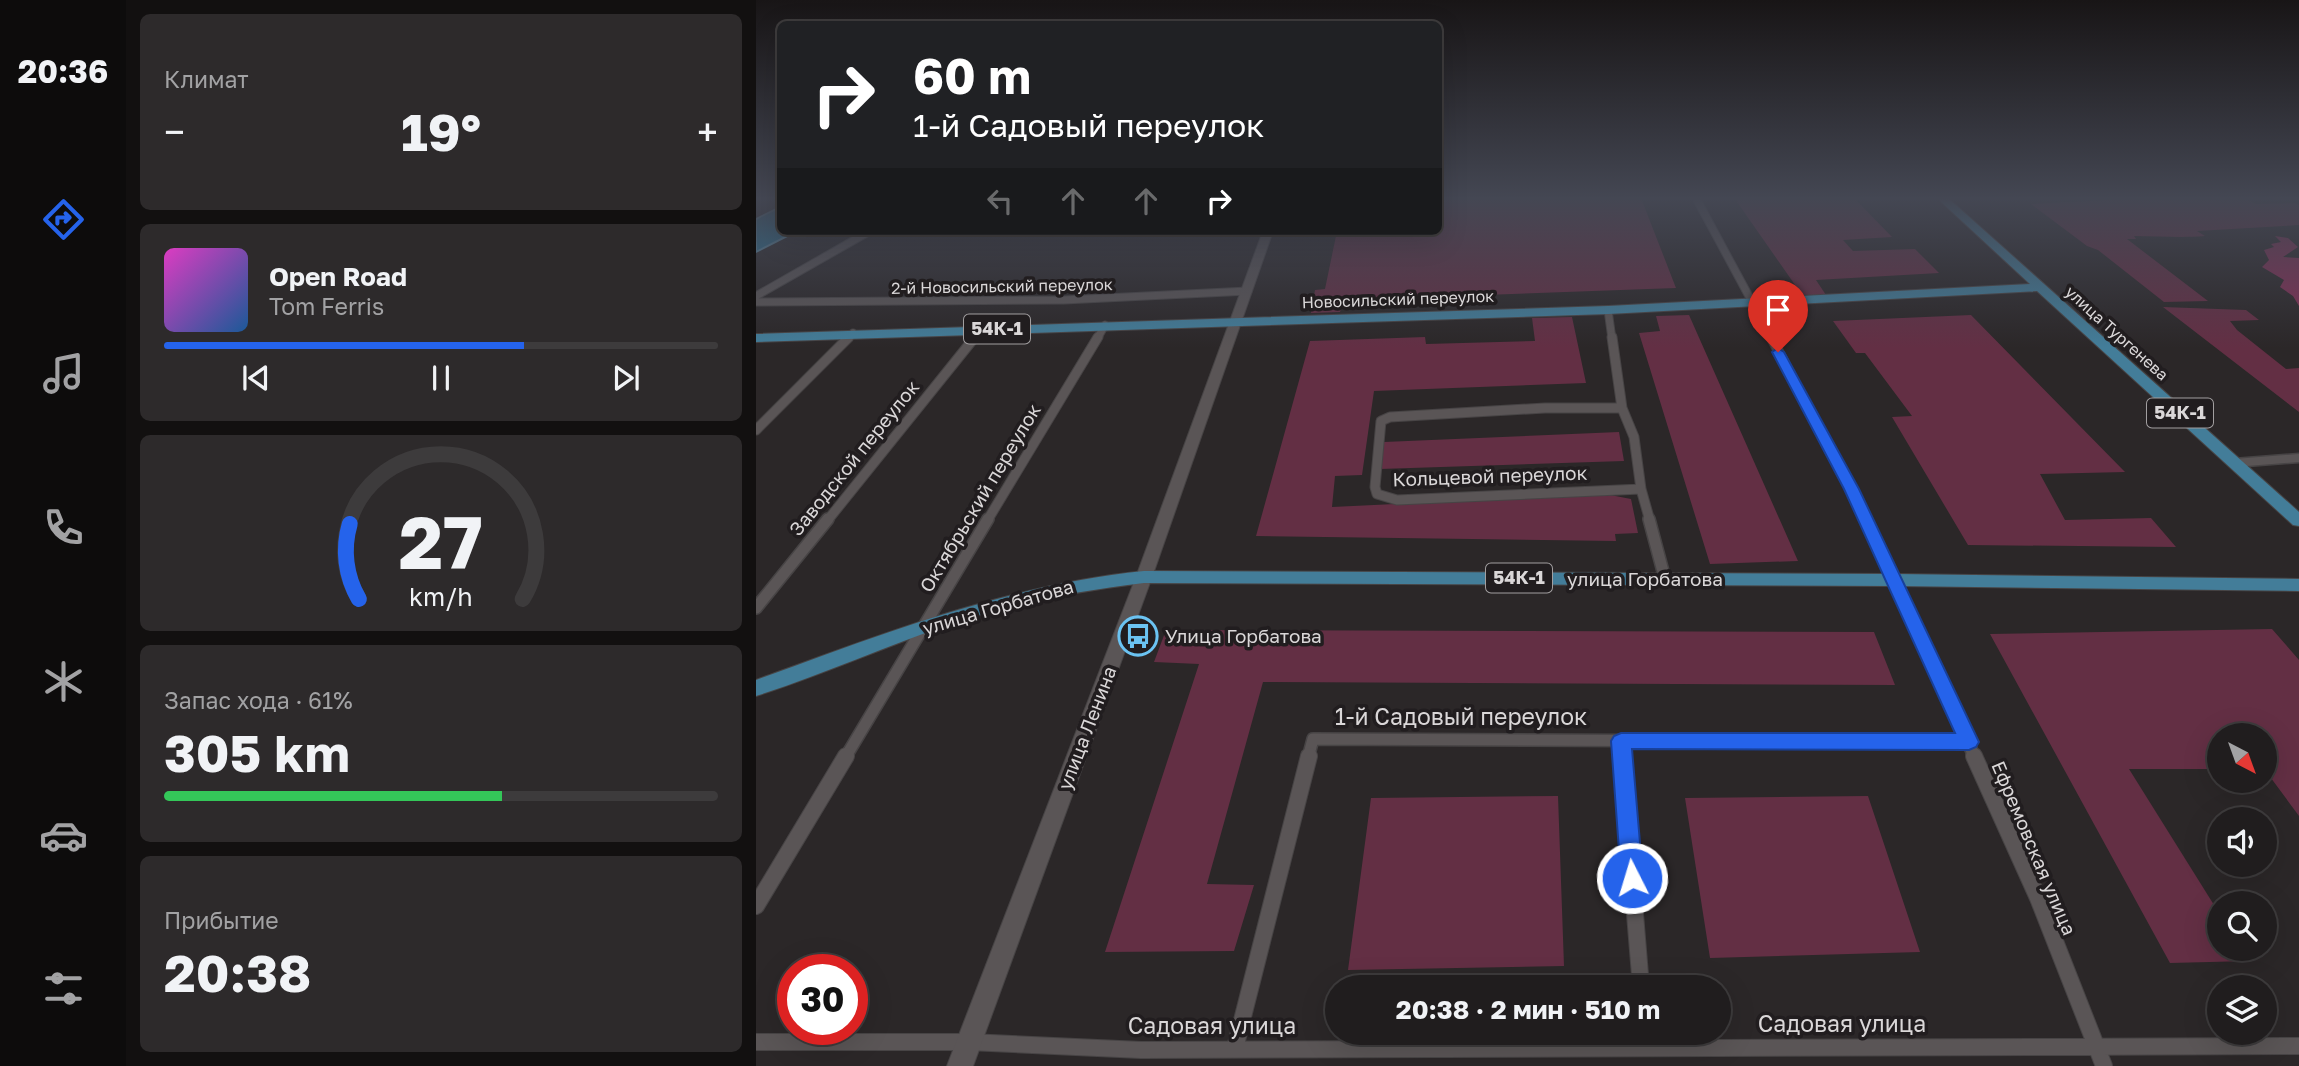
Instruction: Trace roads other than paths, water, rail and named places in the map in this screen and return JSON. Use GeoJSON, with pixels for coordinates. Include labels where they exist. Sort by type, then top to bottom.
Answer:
{"type":"FeatureCollection","features":[{"type":"Feature","properties":{"kind":"main road","name":"улица Ленина"},"geometry":{"type":"LineString","coordinates":[[960,1066],[1144,577],[1262,248]]}},
{"type":"Feature","properties":{"kind":"main road","name":"улица Тургенева"},"geometry":{"type":"LineString","coordinates":[[1997,248],[2299,521]]}},
{"type":"Feature","properties":{"kind":"main road","name":"Новосильский переулок"},"geometry":{"type":"LineString","coordinates":[[756,338],[1608,310],[2040,286]]}},
{"type":"Feature","properties":{"kind":"main road","name":"улица Горбатова"},"geometry":{"type":"LineString","coordinates":[[756,688],[921,629],[1037,592],[1100,580],[1144,577],[1895,580],[2299,585]]}},
{"type":"Feature","properties":{"kind":"street"},"geometry":{"type":"LineString","coordinates":[[756,296],[841,248]]}},
{"type":"Feature","properties":{"kind":"street","name":"Ефремовская улица"},"geometry":{"type":"LineString","coordinates":[[1723,248],[1852,489],[1895,580],[2038,898],[2104,1066]]}},
{"type":"Feature","properties":{"kind":"street","name":"2-й Новосильский переулок"},"geometry":{"type":"LineString","coordinates":[[756,302],[1050,300],[1248,290]]}},
{"type":"Feature","properties":{"kind":"street"},"geometry":{"type":"LineString","coordinates":[[1608,310],[1622,408],[1633,437],[1641,489],[1665,579]]}},
{"type":"Feature","properties":{"kind":"street","name":"Октябрьский переулок"},"geometry":{"type":"LineString","coordinates":[[756,906],[1105,326]]}},
{"type":"Feature","properties":{"kind":"street","name":"Заводской переулок"},"geometry":{"type":"LineString","coordinates":[[756,608],[981,330]]}},
{"type":"Feature","properties":{"kind":"street"},"geometry":{"type":"LineString","coordinates":[[756,430],[853,333]]}},
{"type":"Feature","properties":{"kind":"street","name":"Кольцевой переулок"},"geometry":{"type":"LineString","coordinates":[[1622,408],[1545,408],[1390,417],[1381,421],[1375,487],[1377,494],[1397,500],[1641,489]]}},
{"type":"Feature","properties":{"kind":"street"},"geometry":{"type":"LineString","coordinates":[[2234,463],[2299,458]]}},
{"type":"Feature","properties":{"kind":"street","name":"1-й Садовый переулок"},"geometry":{"type":"LineString","coordinates":[[1235,1048],[1313,739],[1969,742]]}},
{"type":"Feature","properties":{"kind":"street"},"geometry":{"type":"LineString","coordinates":[[1621,741],[1640,975]]}},
{"type":"Feature","properties":{"kind":"street","name":"Садовая улица"},"geometry":{"type":"LineString","coordinates":[[1731,1041],[2299,1046]]}},
{"type":"Feature","properties":{"kind":"street","name":"Садовая улица"},"geometry":{"type":"LineString","coordinates":[[756,1042],[969,1042],[1068,1049],[1389,1045]]}},
{"type":"Feature","properties":{"kind":"place","name":"Улица Горбатова"},"geometry":{"type":"Point","coordinates":[1138,636]}}]}
